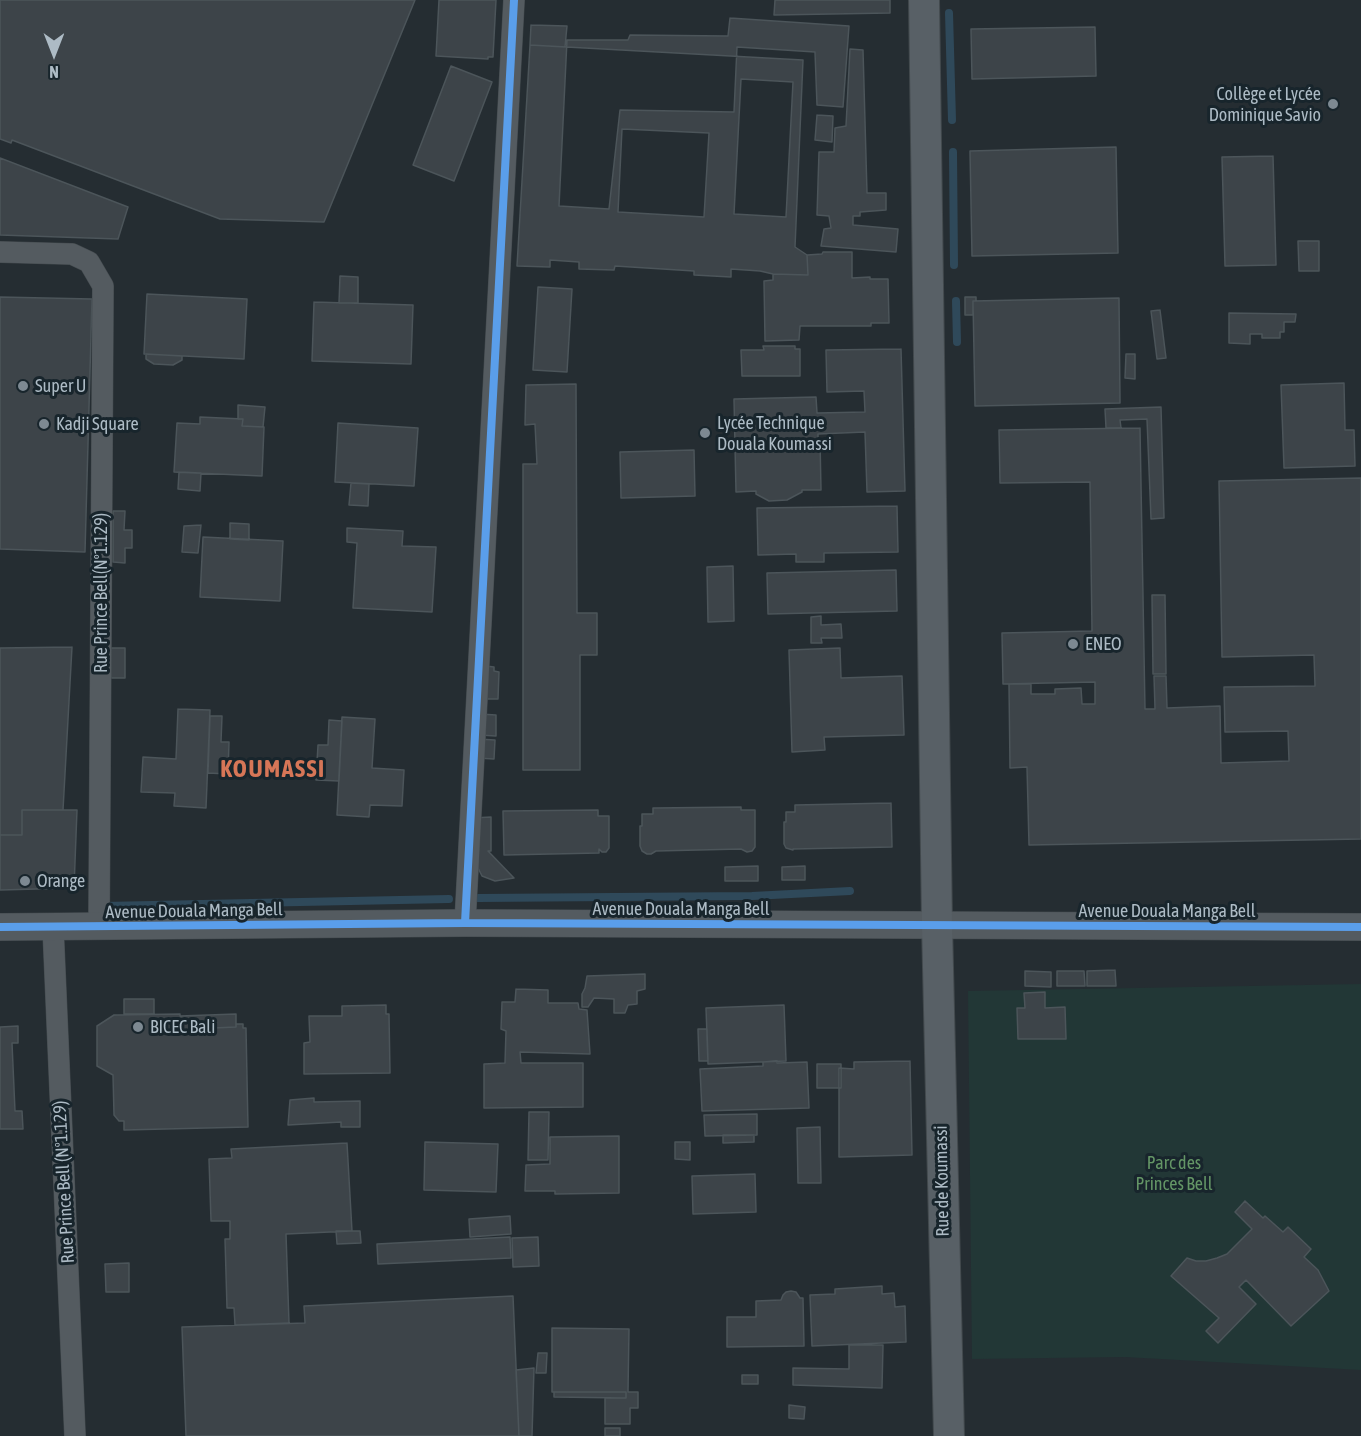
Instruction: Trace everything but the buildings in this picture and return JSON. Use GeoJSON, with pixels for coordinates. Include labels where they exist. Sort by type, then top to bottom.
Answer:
{"type":"FeatureCollection","features":[{"type":"Feature","properties":{"kind":"main road","name":"Rue de Koumassi"},"geometry":{"type":"LineString","coordinates":[[924,0],[937,925],[949,1436]]}},
{"type":"Feature","properties":{"kind":"street"},"geometry":{"type":"LineString","coordinates":[[465,923],[514,0]]}},
{"type":"Feature","properties":{"kind":"street","name":"Rue Prince Bell(N°1.129)"},"geometry":{"type":"LineString","coordinates":[[0,252],[72,254],[89,262],[103,286],[99,927]]}},
{"type":"Feature","properties":{"kind":"street","name":"Avenue Douala Manga Bell"},"geometry":{"type":"LineString","coordinates":[[0,927],[465,923],[1361,927]]}},
{"type":"Feature","properties":{"kind":"street","name":"Rue Prince Bell (N°1.129)"},"geometry":{"type":"LineString","coordinates":[[53,927],[75,1436]]}},
{"type":"Feature","properties":{"kind":"green space","name":"Parc des Princes Bell"},"geometry":{"type":"Polygon","coordinates":[[[1361,984],[1361,1370],[1125,1357],[972,1359],[968,991],[1361,984]]]}},
{"type":"Feature","properties":{"kind":"waterway"},"geometry":{"type":"LineString","coordinates":[[949,13],[952,120]]}},
{"type":"Feature","properties":{"kind":"waterway"},"geometry":{"type":"LineString","coordinates":[[953,152],[954,265]]}},
{"type":"Feature","properties":{"kind":"waterway"},"geometry":{"type":"LineString","coordinates":[[956,301],[957,342]]}},
{"type":"Feature","properties":{"kind":"waterway"},"geometry":{"type":"LineString","coordinates":[[478,898],[752,896],[850,891]]}},
{"type":"Feature","properties":{"kind":"waterway"},"geometry":{"type":"LineString","coordinates":[[103,906],[449,899]]}},
{"type":"Feature","properties":{"kind":"cycle path"},"geometry":{"type":"LineString","coordinates":[[465,923],[514,0]]}},
{"type":"Feature","properties":{"kind":"cycle path"},"geometry":{"type":"LineString","coordinates":[[0,927],[465,923],[1361,927]]}},
{"type":"Feature","properties":{"kind":"place","name":"Collège et Lycée Dominique Savio"},"geometry":{"type":"Point","coordinates":[1333,104]}},
{"type":"Feature","properties":{"kind":"place","name":"Super U"},"geometry":{"type":"Point","coordinates":[23,386]}},
{"type":"Feature","properties":{"kind":"place","name":"Kadji Square"},"geometry":{"type":"Point","coordinates":[44,424]}},
{"type":"Feature","properties":{"kind":"place","name":"Lycée Technique Douala Koumassi"},"geometry":{"type":"Point","coordinates":[705,433]}},
{"type":"Feature","properties":{"kind":"place","name":"ENEO"},"geometry":{"type":"Point","coordinates":[1073,644]}},
{"type":"Feature","properties":{"kind":"place","name":"Orange"},"geometry":{"type":"Point","coordinates":[25,881]}},
{"type":"Feature","properties":{"kind":"place","name":"BICEC Bali"},"geometry":{"type":"Point","coordinates":[138,1027]}},
{"type":"Feature","properties":{"kind":"district","name":"KOUMASSI"},"geometry":{"type":"Point","coordinates":[273,769]}}]}
